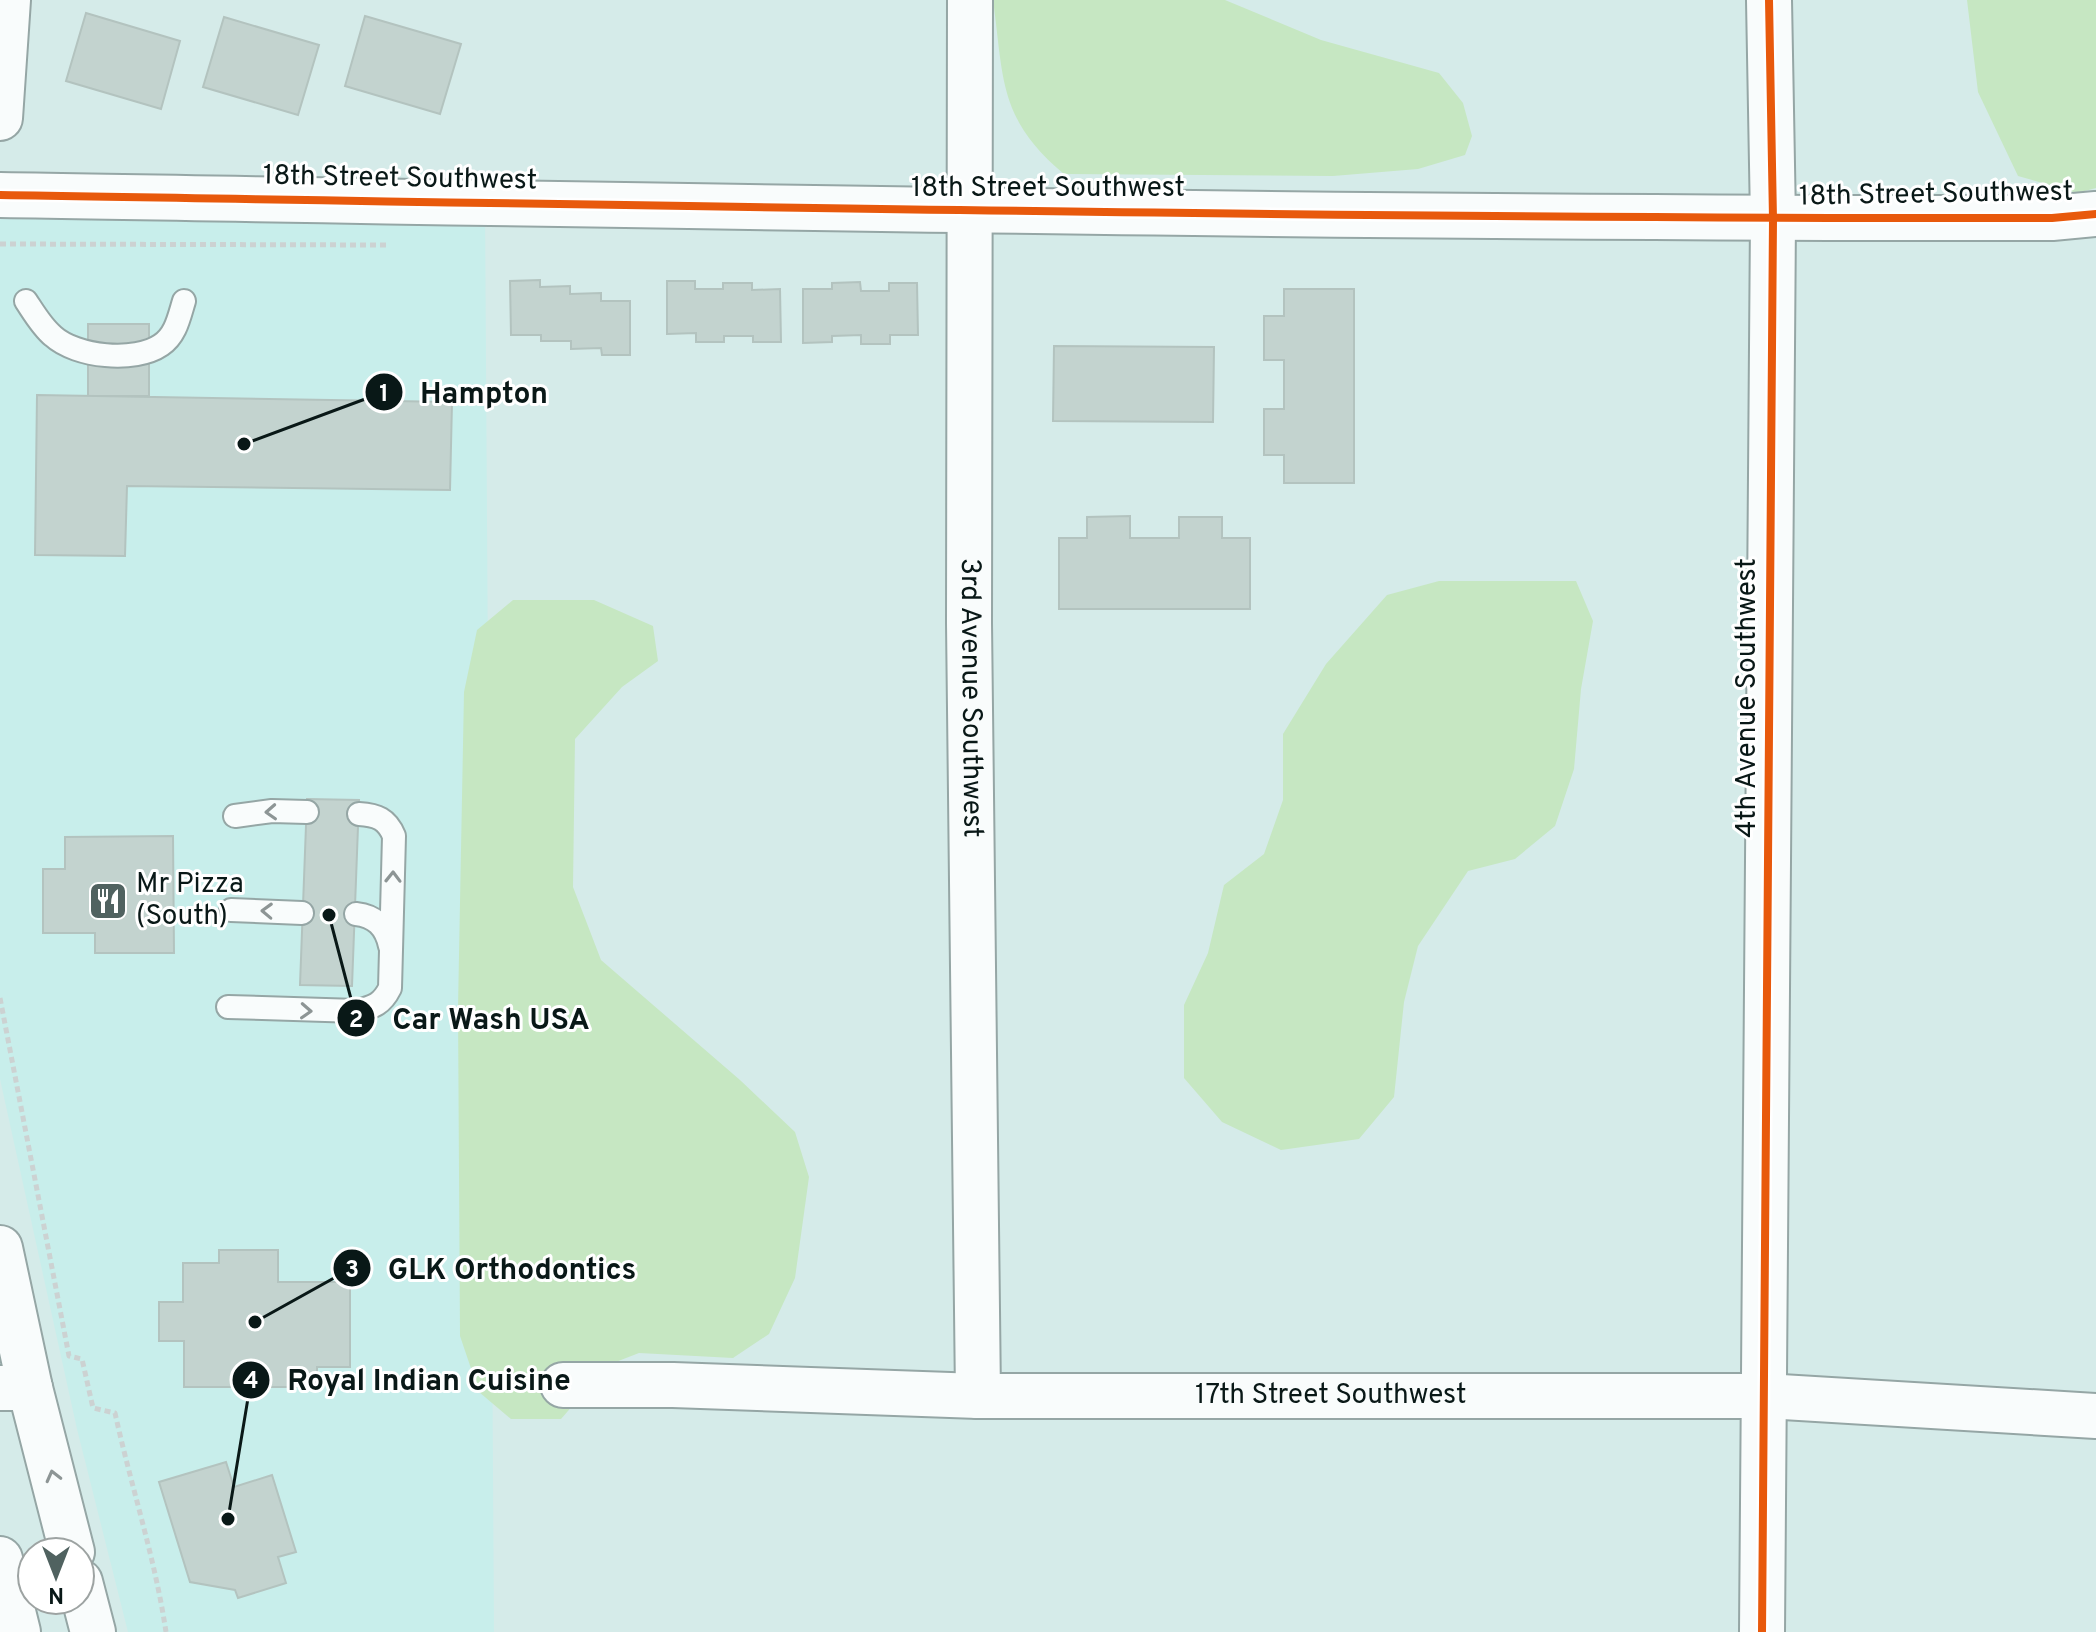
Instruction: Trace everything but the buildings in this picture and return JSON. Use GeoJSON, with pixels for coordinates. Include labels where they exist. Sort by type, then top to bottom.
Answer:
{"type":"FeatureCollection","features":[{"type":"Feature","properties":{"kind":"street"},"geometry":{"type":"LineString","coordinates":[[0,118],[8,0]]}},
{"type":"Feature","properties":{"kind":"street","name":"3rd Avenue Southwest"},"geometry":{"type":"LineString","coordinates":[[970,0],[969,623],[978,1396]]}},
{"type":"Feature","properties":{"kind":"street","name":"4th Avenue Southwest"},"geometry":{"type":"LineString","coordinates":[[1762,1632],[1773,219],[1769,0]]}},
{"type":"Feature","properties":{"kind":"street","name":"18th Street Southwest"},"geometry":{"type":"LineString","coordinates":[[0,195],[970,211],[1773,219],[2052,218],[2096,214]]}},
{"type":"Feature","properties":{"kind":"street"},"geometry":{"type":"LineString","coordinates":[[0,1248],[15,1388],[66,1536]]}},
{"type":"Feature","properties":{"kind":"street","name":"17th Street Southwest"},"geometry":{"type":"LineString","coordinates":[[563,1385],[673,1385],[978,1396],[1765,1396],[2096,1416]]}},
{"type":"Feature","properties":{"kind":"street","name":"4th Avenue Southwest"},"geometry":{"type":"LineString","coordinates":[[1753,1632],[1765,1396]]}},
{"type":"Feature","properties":{"kind":"street"},"geometry":{"type":"LineString","coordinates":[[0,1559],[18,1632]]}},
{"type":"Feature","properties":{"kind":"lane"},"geometry":{"type":"LineString","coordinates":[[26,301],[53,336],[69,347],[91,353],[129,354],[150,352],[164,344],[176,328],[184,301]]}},
{"type":"Feature","properties":{"kind":"lane"},"geometry":{"type":"LineString","coordinates":[[235,816],[272,811],[307,812]]}},
{"type":"Feature","properties":{"kind":"lane"},"geometry":{"type":"LineString","coordinates":[[228,1007],[328,1012],[374,1007],[385,999],[390,988],[394,836],[389,825],[380,817],[359,814]]}},
{"type":"Feature","properties":{"kind":"lane"},"geometry":{"type":"LineString","coordinates":[[231,910],[302,913]]}},
{"type":"Feature","properties":{"kind":"lane"},"geometry":{"type":"LineString","coordinates":[[356,914],[377,921],[387,932],[391,955]]}},
{"type":"Feature","properties":{"kind":"path"},"geometry":{"type":"LineString","coordinates":[[0,244],[395,245]]}},
{"type":"Feature","properties":{"kind":"path"},"geometry":{"type":"LineString","coordinates":[[0,998],[69,1356],[82,1359],[93,1408],[115,1413],[136,1509],[159,1587],[166,1632]]}},
{"type":"Feature","properties":{"kind":"shaded area"},"geometry":{"type":"Polygon","coordinates":[[[0,195],[485,203],[494,1632],[128,1632],[77,1429],[0,1079],[0,195]]]}},
{"type":"Feature","properties":{"kind":"green space"},"geometry":{"type":"Polygon","coordinates":[[[993,0],[1225,0],[1321,40],[1439,73],[1463,103],[1472,136],[1465,155],[1418,169],[1333,176],[1064,174],[1042,154],[1015,116],[1003,75],[993,0]]]}},
{"type":"Feature","properties":{"kind":"green space"},"geometry":{"type":"Polygon","coordinates":[[[1967,0],[2096,0],[2096,188],[2077,193],[2018,176],[1978,92],[1967,0]]]}},
{"type":"Feature","properties":{"kind":"green space"},"geometry":{"type":"Polygon","coordinates":[[[1439,581],[1576,581],[1593,621],[1581,689],[1574,769],[1555,826],[1515,859],[1468,871],[1418,946],[1404,1002],[1394,1097],[1359,1139],[1281,1150],[1222,1122],[1184,1078],[1184,1005],[1208,953],[1224,885],[1264,854],[1283,800],[1283,734],[1326,664],[1387,595],[1439,581]]]}},
{"type":"Feature","properties":{"kind":"green space"},"geometry":{"type":"Polygon","coordinates":[[[513,600],[594,600],[653,626],[658,661],[622,687],[575,739],[573,887],[601,960],[740,1080],[795,1132],[809,1177],[795,1278],[769,1334],[733,1358],[639,1353],[608,1365],[561,1419],[511,1419],[479,1392],[460,1336],[458,1008],[464,692],[477,630],[513,600]]]}},
{"type":"Feature","properties":{"kind":"cycle path"},"geometry":{"type":"LineString","coordinates":[[1762,1632],[1773,219],[1769,0]]}},
{"type":"Feature","properties":{"kind":"cycle path"},"geometry":{"type":"LineString","coordinates":[[0,195],[1282,214],[1796,218],[2052,218],[2096,214]]}},
{"type":"Feature","properties":{"kind":"place","name":"Hampton"},"geometry":{"type":"Point","coordinates":[244,444]}},
{"type":"Feature","properties":{"kind":"place","name":"Mr Pizza (South)"},"geometry":{"type":"Point","coordinates":[108,901]}},
{"type":"Feature","properties":{"kind":"place","name":"Car Wash USA"},"geometry":{"type":"Point","coordinates":[329,915]}},
{"type":"Feature","properties":{"kind":"place","name":"GLK Orthodontics"},"geometry":{"type":"Point","coordinates":[255,1322]}},
{"type":"Feature","properties":{"kind":"place","name":"Royal Indian Cuisine"},"geometry":{"type":"Point","coordinates":[228,1519]}}]}
